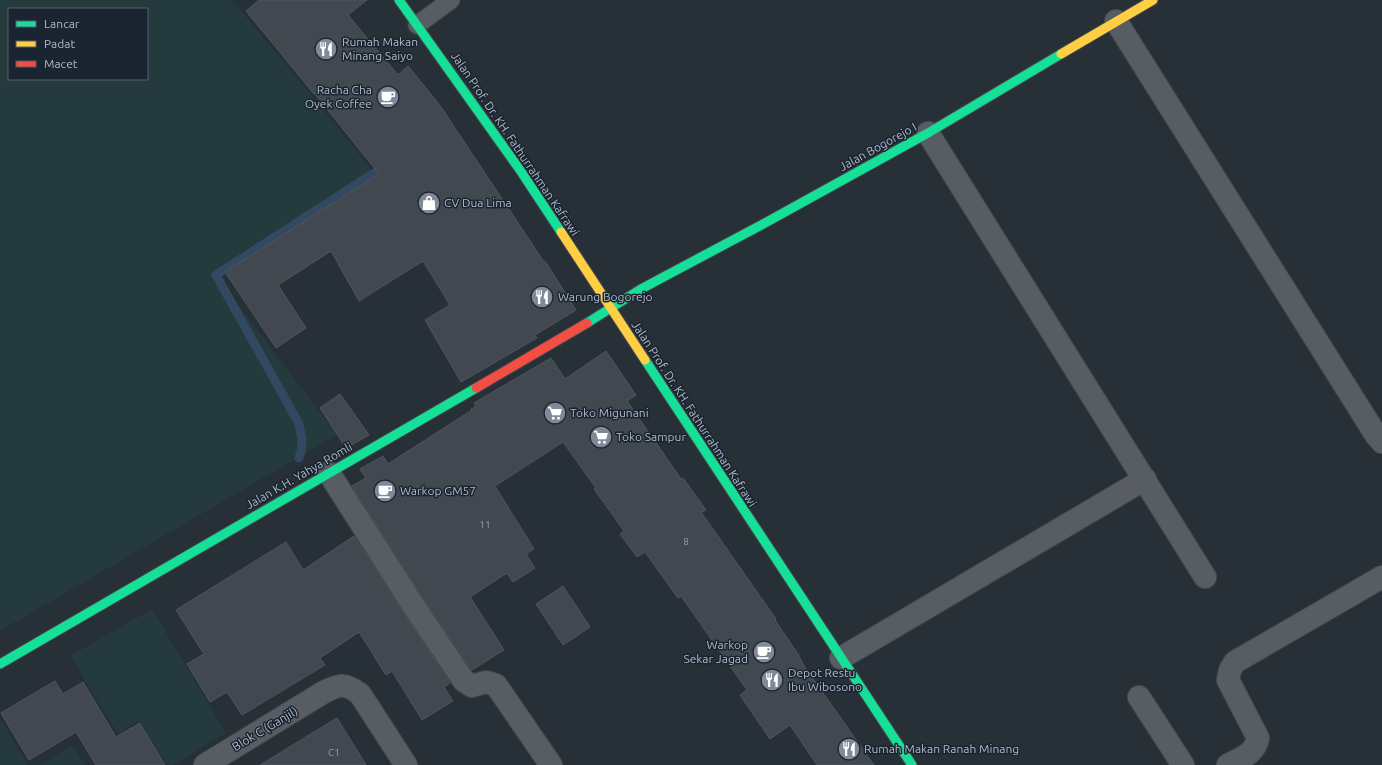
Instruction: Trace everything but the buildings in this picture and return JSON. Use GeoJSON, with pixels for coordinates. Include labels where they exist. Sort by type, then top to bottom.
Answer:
{"type":"FeatureCollection","features":[{"type":"Feature","properties":{"kind":"street","name":"Jalan Prof. Dr. KH. Fathurrahman Kafrawi"},"geometry":{"type":"LineString","coordinates":[[399,0],[520,170],[912,765]]}},
{"type":"Feature","properties":{"kind":"street","name":"Jalan Bogorejo I"},"geometry":{"type":"LineString","coordinates":[[611,309],[641,289],[928,133],[1153,0]]}},
{"type":"Feature","properties":{"kind":"street"},"geometry":{"type":"LineString","coordinates":[[1116,21],[1382,442]]}},
{"type":"Feature","properties":{"kind":"street"},"geometry":{"type":"LineString","coordinates":[[928,133],[1206,577]]}},
{"type":"Feature","properties":{"kind":"street","name":"Jalan K.H. Yahya Romli"},"geometry":{"type":"LineString","coordinates":[[0,664],[611,309]]}},
{"type":"Feature","properties":{"kind":"street"},"geometry":{"type":"LineString","coordinates":[[329,472],[415,608],[464,681],[472,686],[486,682],[496,685],[551,765]]}},
{"type":"Feature","properties":{"kind":"street"},"geometry":{"type":"LineString","coordinates":[[841,658],[1145,479]]}},
{"type":"Feature","properties":{"kind":"street"},"geometry":{"type":"LineString","coordinates":[[1228,765],[1252,752],[1257,746],[1258,738],[1228,680],[1230,670],[1235,662],[1382,577]]}},
{"type":"Feature","properties":{"kind":"street","name":"Blok C (Ganjil)"},"geometry":{"type":"LineString","coordinates":[[205,765],[324,692],[338,686],[352,688],[360,694],[406,765]]}},
{"type":"Feature","properties":{"kind":"street"},"geometry":{"type":"LineString","coordinates":[[1138,697],[1183,765]]}},
{"type":"Feature","properties":{"kind":"lane"},"geometry":{"type":"LineString","coordinates":[[417,25],[451,0]]}},
{"type":"Feature","properties":{"kind":"green space"},"geometry":{"type":"Polygon","coordinates":[[[0,0],[232,0],[337,126],[374,173],[216,275],[337,435],[0,631],[0,0]]]}},
{"type":"Feature","properties":{"kind":"green space"},"geometry":{"type":"Polygon","coordinates":[[[152,609],[226,733],[173,765],[167,765],[140,720],[118,734],[70,656],[152,609]]]}},
{"type":"Feature","properties":{"kind":"green space"},"geometry":{"type":"Polygon","coordinates":[[[0,718],[27,764],[27,765],[0,765],[0,718]]]}},
{"type":"Feature","properties":{"kind":"green space"},"geometry":{"type":"Polygon","coordinates":[[[73,745],[85,765],[40,765],[73,745]]]}},
{"type":"Feature","properties":{"kind":"waterway"},"geometry":{"type":"LineString","coordinates":[[299,458],[302,449],[302,440],[298,422],[216,275],[374,173]]}},
{"type":"Feature","properties":{"kind":"traffic: fast"},"geometry":{"type":"LineString","coordinates":[[399,0],[520,170],[561,232]]}},
{"type":"Feature","properties":{"kind":"traffic: fast"},"geometry":{"type":"LineString","coordinates":[[587,323],[641,289],[765,223],[928,133],[1061,54]]}},
{"type":"Feature","properties":{"kind":"traffic: fast"},"geometry":{"type":"LineString","coordinates":[[645,360],[912,765]]}},
{"type":"Feature","properties":{"kind":"traffic: fast"},"geometry":{"type":"LineString","coordinates":[[0,664],[476,388]]}},
{"type":"Feature","properties":{"kind":"traffic: slow"},"geometry":{"type":"LineString","coordinates":[[1061,54],[1153,0]]}},
{"type":"Feature","properties":{"kind":"traffic: slow"},"geometry":{"type":"LineString","coordinates":[[561,232],[645,360]]}},
{"type":"Feature","properties":{"kind":"traffic: jam"},"geometry":{"type":"LineString","coordinates":[[476,388],[587,323]]}},
{"type":"Feature","properties":{"kind":"place","name":"Rumah Makan Minang Saiyo"},"geometry":{"type":"Point","coordinates":[326,49]}},
{"type":"Feature","properties":{"kind":"place","name":"Racha Cha Oyek Coffee"},"geometry":{"type":"Point","coordinates":[388,97]}},
{"type":"Feature","properties":{"kind":"place","name":"CV Dua Lima"},"geometry":{"type":"Point","coordinates":[429,203]}},
{"type":"Feature","properties":{"kind":"place","name":"Warung Bogorejo"},"geometry":{"type":"Point","coordinates":[542,297]}},
{"type":"Feature","properties":{"kind":"place","name":"Toko Migunani"},"geometry":{"type":"Point","coordinates":[555,413]}},
{"type":"Feature","properties":{"kind":"place","name":"Toko Sampur"},"geometry":{"type":"Point","coordinates":[601,437]}},
{"type":"Feature","properties":{"kind":"place","name":"Warkop GM57"},"geometry":{"type":"Point","coordinates":[385,491]}},
{"type":"Feature","properties":{"kind":"place","name":"Warkop Sekar Jagad"},"geometry":{"type":"Point","coordinates":[764,652]}},
{"type":"Feature","properties":{"kind":"place","name":"Depot Restu Ibu Wibosono"},"geometry":{"type":"Point","coordinates":[772,680]}},
{"type":"Feature","properties":{"kind":"place","name":"Rumah Makan Ranah Minang"},"geometry":{"type":"Point","coordinates":[849,749]}}]}
